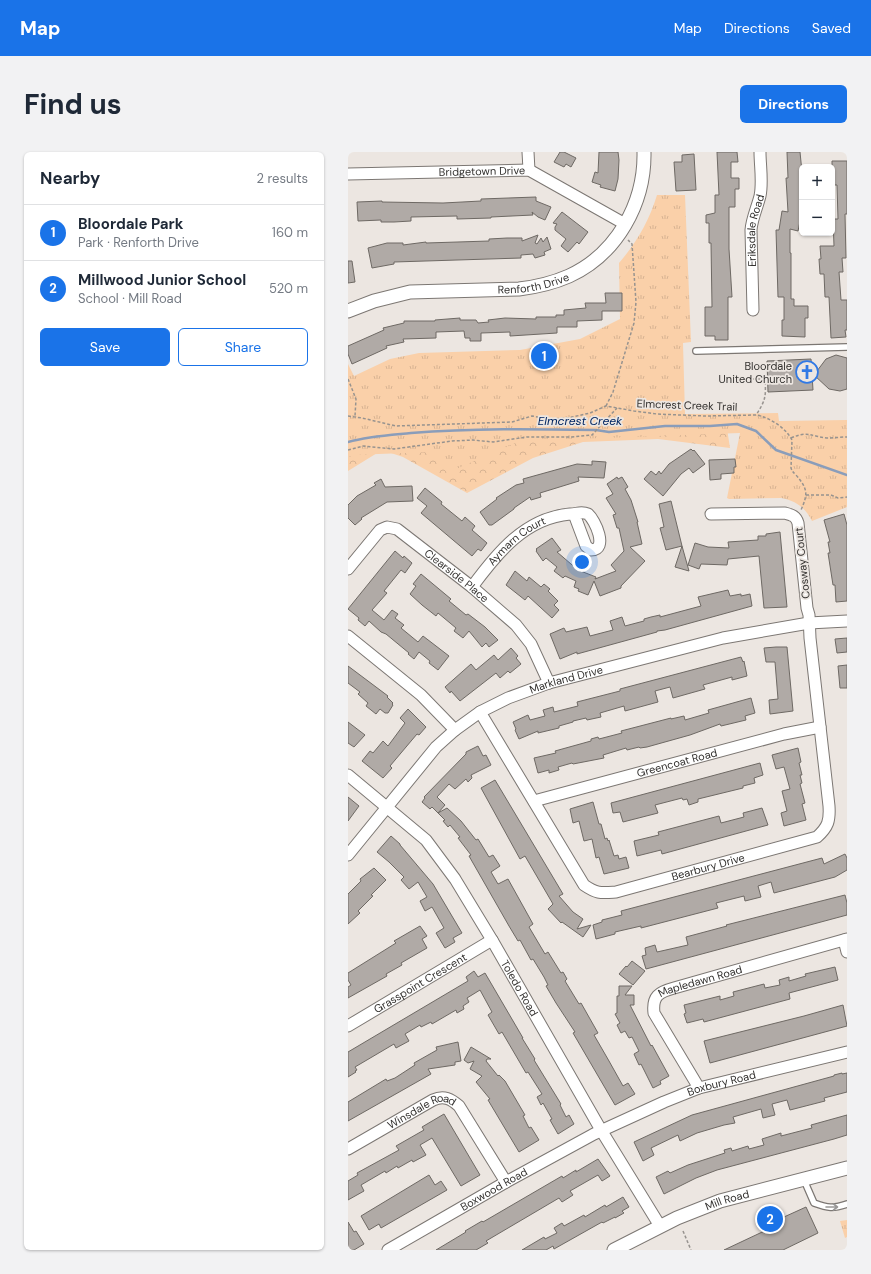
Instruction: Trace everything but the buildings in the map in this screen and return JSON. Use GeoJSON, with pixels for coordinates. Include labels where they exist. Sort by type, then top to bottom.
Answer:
{"type":"FeatureCollection","features":[{"type":"Feature","properties":{"kind":"street"},"geometry":{"type":"LineString","coordinates":[[528,152],[529,170]]}},
{"type":"Feature","properties":{"kind":"street","name":"Renforth Drive"},"geometry":{"type":"LineString","coordinates":[[348,311],[374,300],[410,292],[519,289],[536,287],[570,276],[598,257],[615,239],[625,224],[633,209],[643,177],[644,152]]}},
{"type":"Feature","properties":{"kind":"street","name":"Eriksdale Road"},"geometry":{"type":"LineString","coordinates":[[753,310],[751,230],[760,196],[760,152]]}},
{"type":"Feature","properties":{"kind":"street","name":"Bridgetown Drive"},"geometry":{"type":"LineString","coordinates":[[348,174],[529,170],[625,224]]}},
{"type":"Feature","properties":{"kind":"street","name":"Cosway Court"},"geometry":{"type":"LineString","coordinates":[[711,514],[785,513],[792,514],[797,518],[800,530],[809,623]]}},
{"type":"Feature","properties":{"kind":"street","name":"Aymarn Court"},"geometry":{"type":"LineString","coordinates":[[472,587],[506,546],[524,530],[546,519],[560,515],[574,514]]}},
{"type":"Feature","properties":{"kind":"street","name":"Clearside Place"},"geometry":{"type":"LineString","coordinates":[[348,569],[380,530],[390,527],[400,532],[472,587],[516,625],[528,639],[537,654],[549,683]]}},
{"type":"Feature","properties":{"kind":"street","name":"Markland Drive"},"geometry":{"type":"LineString","coordinates":[[348,855],[436,747],[455,730],[480,712],[508,698],[549,683],[723,638],[809,623],[847,621]]}},
{"type":"Feature","properties":{"kind":"street","name":"Bearbury Drive"},"geometry":{"type":"LineString","coordinates":[[480,712],[584,885],[598,893],[605,894],[616,892],[817,837],[827,828],[830,815],[809,623]]}},
{"type":"Feature","properties":{"kind":"street"},"geometry":{"type":"LineString","coordinates":[[348,636],[421,695],[455,730]]}},
{"type":"Feature","properties":{"kind":"street","name":"Greencoat Road"},"geometry":{"type":"LineString","coordinates":[[534,801],[784,734],[820,727]]}},
{"type":"Feature","properties":{"kind":"street","name":"Toledo Road"},"geometry":{"type":"LineString","coordinates":[[348,775],[426,840],[440,857],[492,940],[601,1130],[660,1226]]}},
{"type":"Feature","properties":{"kind":"street"},"geometry":{"type":"LineString","coordinates":[[845,939],[847,952]]}},
{"type":"Feature","properties":{"kind":"street","name":"Mapledawn Road"},"geometry":{"type":"LineString","coordinates":[[699,1088],[654,1013],[653,1007],[657,995],[662,991],[845,939]]}},
{"type":"Feature","properties":{"kind":"street","name":"Grasspoint Crescent"},"geometry":{"type":"LineString","coordinates":[[348,1026],[492,940]]}},
{"type":"Feature","properties":{"kind":"street","name":"Boxbury Road"},"geometry":{"type":"LineString","coordinates":[[601,1130],[699,1088],[847,1052]]}},
{"type":"Feature","properties":{"kind":"street","name":"Winsdale Road"},"geometry":{"type":"LineString","coordinates":[[348,1149],[433,1100],[439,1097],[446,1098],[453,1100],[459,1106],[506,1182]]}},
{"type":"Feature","properties":{"kind":"street","name":"Boxwood Road"},"geometry":{"type":"LineString","coordinates":[[388,1250],[506,1182],[601,1130]]}},
{"type":"Feature","properties":{"kind":"street","name":"Mill Road"},"geometry":{"type":"LineString","coordinates":[[614,1250],[660,1226],[720,1200],[847,1168]]}},
{"type":"Feature","properties":{"kind":"lane"},"geometry":{"type":"LineString","coordinates":[[696,351],[847,347]]}},
{"type":"Feature","properties":{"kind":"lane"},"geometry":{"type":"LineString","coordinates":[[804,1180],[814,1203],[827,1208],[847,1204]]}},
{"type":"Feature","properties":{"kind":"path"},"geometry":{"type":"LineString","coordinates":[[348,416],[355,416],[396,426],[512,422],[532,416],[550,419],[568,418],[590,413],[606,406],[613,392],[634,323],[635,311],[632,244],[625,238]]}},
{"type":"Feature","properties":{"kind":"path"},"geometry":{"type":"LineString","coordinates":[[348,379],[356,399],[355,416]]}},
{"type":"Feature","properties":{"kind":"path"},"geometry":{"type":"LineString","coordinates":[[743,379],[765,379],[765,398],[756,415]]}},
{"type":"Feature","properties":{"kind":"path","name":"Elmcrest Creek Trail"},"geometry":{"type":"LineString","coordinates":[[606,406],[634,412],[682,415],[764,416],[771,420],[791,438]]}},
{"type":"Feature","properties":{"kind":"path"},"geometry":{"type":"LineString","coordinates":[[348,450],[363,446],[394,449],[452,441],[472,440],[493,442],[527,437],[572,437],[592,435],[617,408]]}},
{"type":"Feature","properties":{"kind":"path"},"geometry":{"type":"LineString","coordinates":[[797,518],[806,495],[805,486],[792,472],[791,438],[808,434],[827,438],[847,437]]}},
{"type":"Feature","properties":{"kind":"path"},"geometry":{"type":"LineString","coordinates":[[806,495],[831,495],[838,498],[847,497]]}},
{"type":"Feature","properties":{"kind":"path"},"geometry":{"type":"LineString","coordinates":[[683,1231],[691,1250]]}},
{"type":"Feature","properties":{"kind":"green space"},"geometry":{"type":"Polygon","coordinates":[[[657,195],[685,195],[691,342],[683,343],[685,414],[778,413],[779,421],[847,420],[847,507],[812,521],[800,505],[786,499],[727,498],[740,433],[520,441],[447,473],[432,452],[352,455],[348,459],[348,364],[354,376],[390,359],[419,353],[520,350],[580,339],[620,319],[619,263],[642,231],[657,195]]]}},
{"type":"Feature","properties":{"kind":"green space"},"geometry":{"type":"Polygon","coordinates":[[[726,422],[730,448],[658,439],[583,442],[533,458],[467,493],[403,457],[382,450],[348,471],[348,428],[726,422]]]}},
{"type":"Feature","properties":{"kind":"green space"},"geometry":{"type":"Polygon","coordinates":[[[847,1220],[847,1237],[845,1238],[840,1221],[847,1220]]]}},
{"type":"Feature","properties":{"kind":"waterway","name":"Elmcrest Creek"},"geometry":{"type":"LineString","coordinates":[[348,442],[387,435],[457,430],[550,429],[596,430],[609,432],[665,426],[710,426],[737,424],[756,431],[776,450],[847,475]]}},
{"type":"Feature","properties":{"kind":"place","name":"Bloordale Park"},"geometry":{"type":"Point","coordinates":[544,356]}},
{"type":"Feature","properties":{"kind":"place","name":"Bloordale United Church"},"geometry":{"type":"Point","coordinates":[807,372]}},
{"type":"Feature","properties":{"kind":"place","name":"Millwood Junior School"},"geometry":{"type":"Point","coordinates":[770,1219]}}]}
